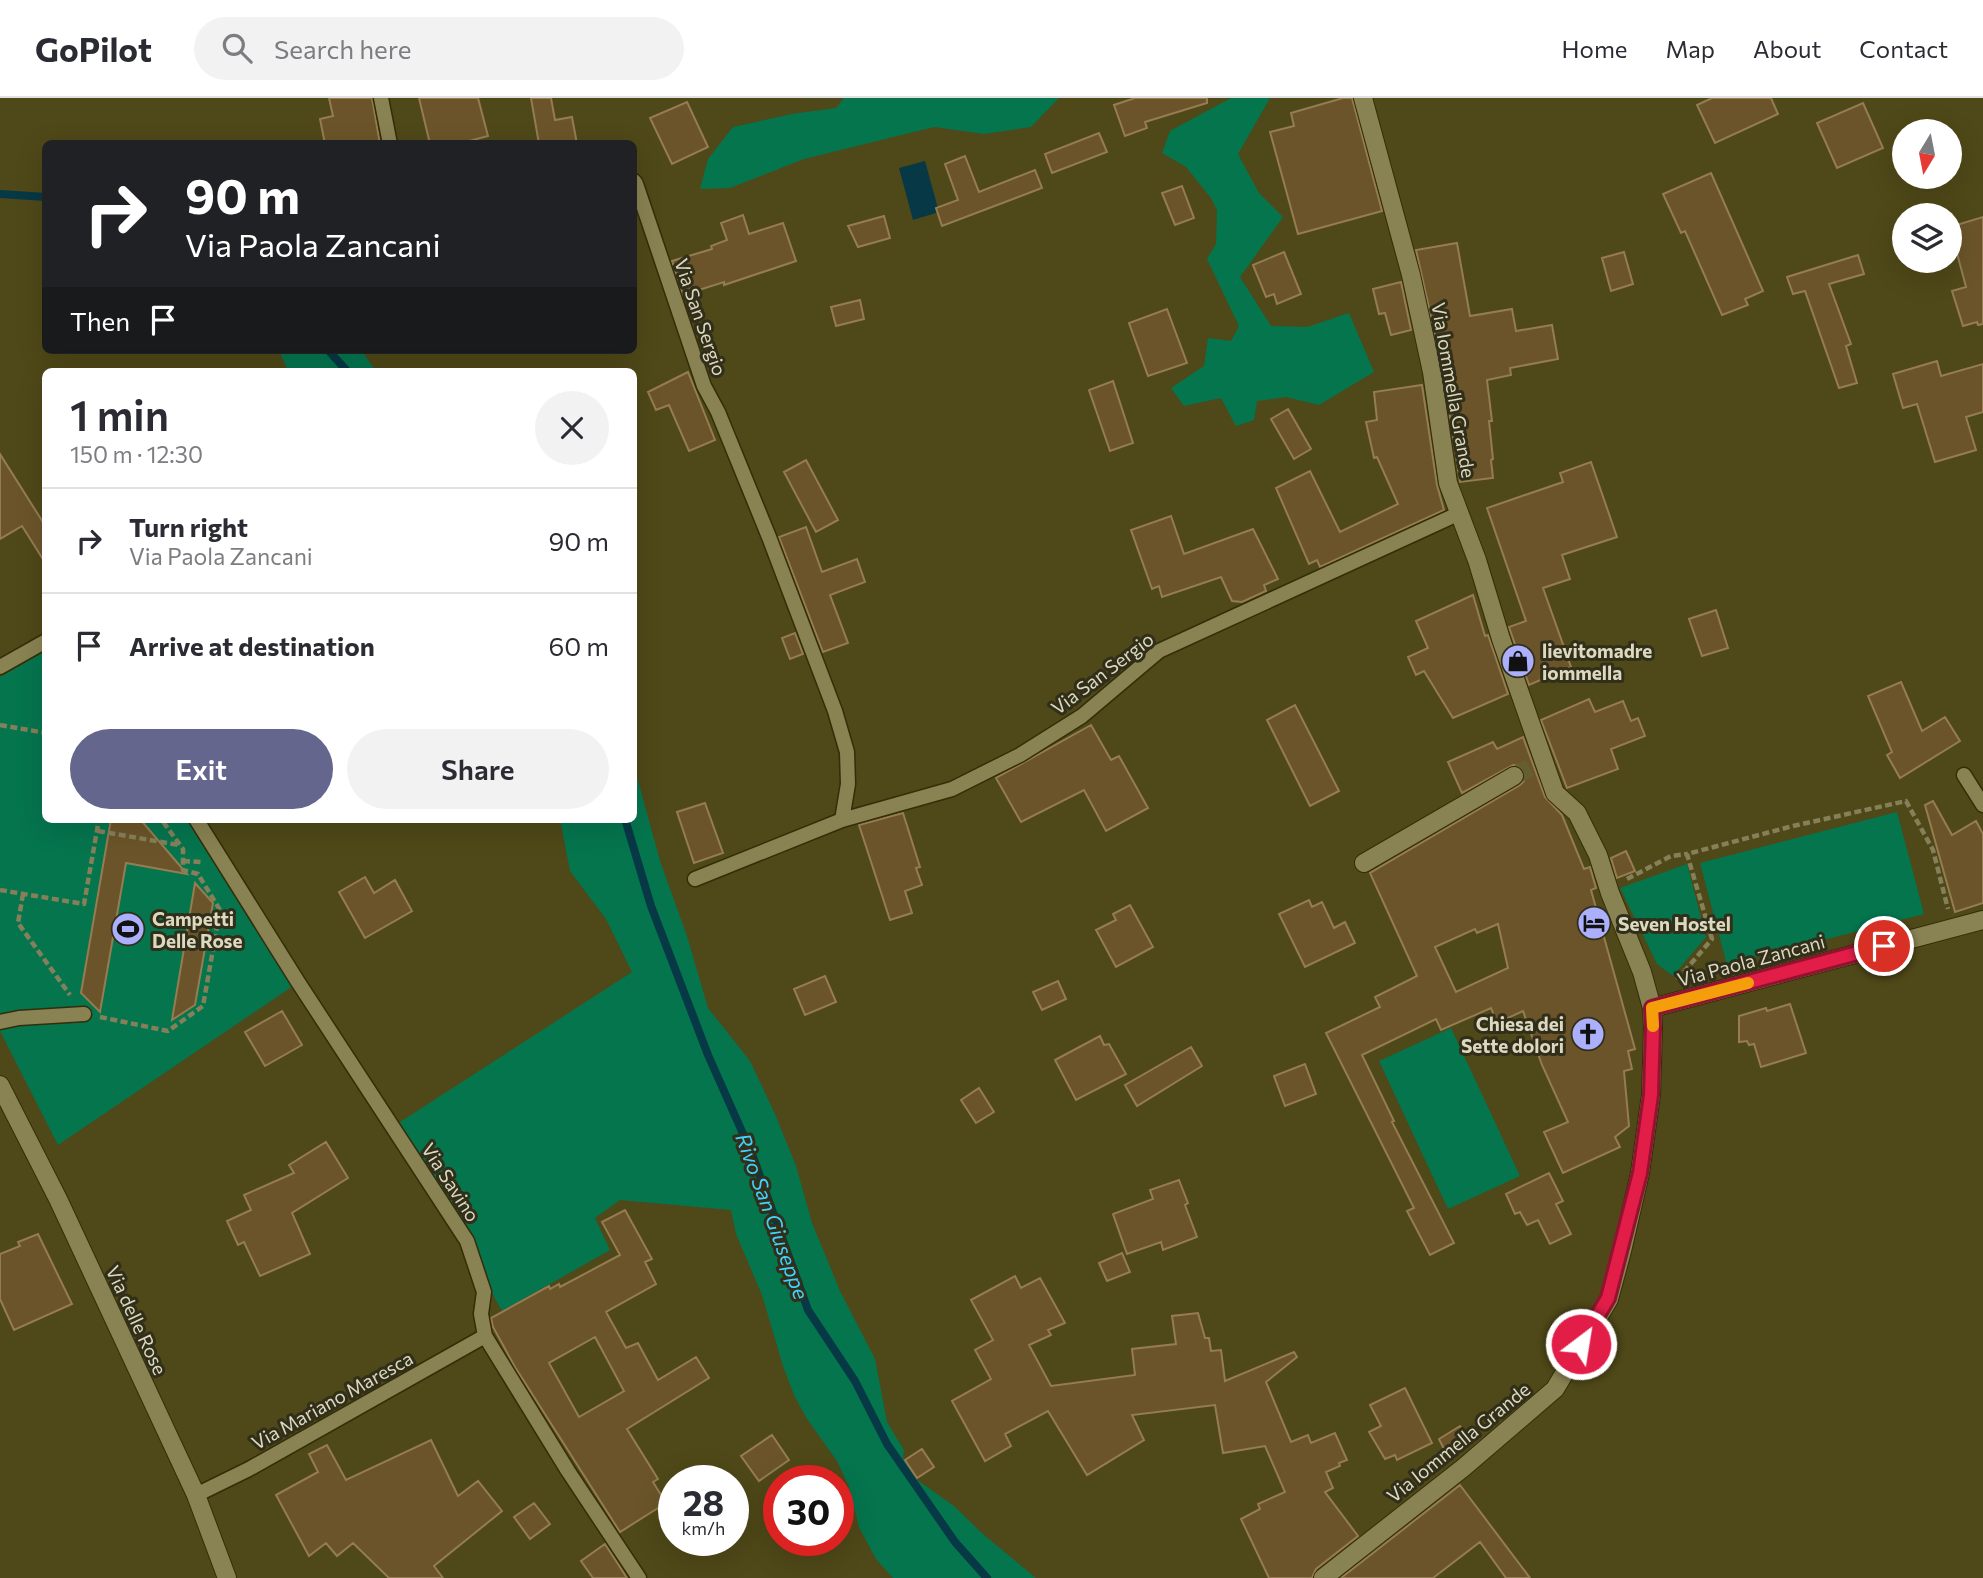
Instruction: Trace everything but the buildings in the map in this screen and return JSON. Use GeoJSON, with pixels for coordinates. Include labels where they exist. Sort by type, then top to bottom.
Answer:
{"type":"FeatureCollection","features":[{"type":"Feature","properties":{"kind":"street","name":"Via Iommella Grande"},"geometry":{"type":"LineString","coordinates":[[1322,1578],[1463,1468],[1555,1389],[1608,1298],[1622,1251],[1642,1160],[1651,1095],[1653,1028],[1652,1008],[1642,972],[1610,893],[1598,855],[1577,813],[1555,793],[1539,765],[1460,513],[1448,483],[1432,372],[1411,275],[1363,98]]}},
{"type":"Feature","properties":{"kind":"street"},"geometry":{"type":"LineString","coordinates":[[1364,863],[1514,776]]}},
{"type":"Feature","properties":{"kind":"street","name":"Via Paola Zancani"},"geometry":{"type":"LineString","coordinates":[[1652,1008],[1983,920]]}},
{"type":"Feature","properties":{"kind":"street","name":"Via delle Rose"},"geometry":{"type":"LineString","coordinates":[[0,1085],[58,1199],[195,1495],[227,1578]]}},
{"type":"Feature","properties":{"kind":"lane"},"geometry":{"type":"LineString","coordinates":[[381,98],[389,140]]}},
{"type":"Feature","properties":{"kind":"lane","name":"Via San Sergio"},"geometry":{"type":"LineString","coordinates":[[637,187],[704,386],[718,412],[769,537],[835,711],[847,752],[848,784],[842,820]]}},
{"type":"Feature","properties":{"kind":"lane","name":"Via San Sergio"},"geometry":{"type":"LineString","coordinates":[[695,879],[842,820],[952,789],[1020,755],[1082,716],[1159,652],[1460,513]]}},
{"type":"Feature","properties":{"kind":"lane"},"geometry":{"type":"LineString","coordinates":[[0,667],[42,643]]}},
{"type":"Feature","properties":{"kind":"lane"},"geometry":{"type":"LineString","coordinates":[[1964,775],[1983,805]]}},
{"type":"Feature","properties":{"kind":"lane","name":"Via Savino"},"geometry":{"type":"LineString","coordinates":[[199,823],[298,982],[467,1241],[484,1292],[481,1314],[485,1336],[582,1494],[639,1578]]}},
{"type":"Feature","properties":{"kind":"lane"},"geometry":{"type":"LineString","coordinates":[[0,1022],[19,1018],[84,1014]]}},
{"type":"Feature","properties":{"kind":"lane","name":"Via Mariano Maresca"},"geometry":{"type":"LineString","coordinates":[[195,1495],[248,1469],[485,1336]]}},
{"type":"Feature","properties":{"kind":"path"},"geometry":{"type":"LineString","coordinates":[[0,725],[42,732]]}},
{"type":"Feature","properties":{"kind":"path"},"geometry":{"type":"LineString","coordinates":[[1621,881],[1671,856],[1906,801],[1933,850],[1950,917]]}},
{"type":"Feature","properties":{"kind":"path"},"geometry":{"type":"LineString","coordinates":[[0,890],[84,904],[98,823]]}},
{"type":"Feature","properties":{"kind":"path"},"geometry":{"type":"LineString","coordinates":[[23,894],[18,922],[84,1014],[168,1031],[203,1006],[220,910],[198,874],[183,870],[183,849],[165,823]]}},
{"type":"Feature","properties":{"kind":"path"},"geometry":{"type":"LineString","coordinates":[[97,831],[180,845]]}},
{"type":"Feature","properties":{"kind":"path"},"geometry":{"type":"LineString","coordinates":[[1676,981],[1712,939],[1687,854]]}},
{"type":"Feature","properties":{"kind":"green space"},"geometry":{"type":"Polygon","coordinates":[[[844,98],[1059,98],[1031,127],[984,134],[934,127],[804,159],[730,188],[700,189],[708,159],[733,127],[836,108],[844,98]]]}},
{"type":"Feature","properties":{"kind":"green space"},"geometry":{"type":"Polygon","coordinates":[[[1231,98],[1270,98],[1238,154],[1259,193],[1283,217],[1240,277],[1271,326],[1307,327],[1349,313],[1374,372],[1319,405],[1286,397],[1257,401],[1254,420],[1236,426],[1221,398],[1184,406],[1171,388],[1204,366],[1208,338],[1231,341],[1239,326],[1207,259],[1216,244],[1217,210],[1211,198],[1186,167],[1162,153],[1170,131],[1231,98]]]}},
{"type":"Feature","properties":{"kind":"green space"},"geometry":{"type":"Polygon","coordinates":[[[281,354],[364,354],[374,368],[287,368],[281,354]]]}},
{"type":"Feature","properties":{"kind":"green space","name":"Campetti Delle Rose"},"geometry":{"type":"Polygon","coordinates":[[[42,653],[42,823],[189,823],[293,986],[58,1145],[0,1031],[0,677],[42,653]]]}},
{"type":"Feature","properties":{"kind":"green space"},"geometry":{"type":"Polygon","coordinates":[[[637,777],[660,861],[687,936],[708,1008],[750,1061],[775,1114],[796,1166],[812,1223],[840,1291],[875,1359],[887,1422],[904,1450],[903,1458],[916,1479],[954,1506],[1036,1578],[893,1578],[876,1559],[859,1527],[854,1507],[854,1465],[839,1465],[794,1395],[762,1295],[736,1234],[731,1210],[620,1200],[595,1218],[610,1250],[502,1311],[397,1124],[632,972],[606,919],[570,871],[561,823],[637,823],[637,777]]]}},
{"type":"Feature","properties":{"kind":"green space"},"geometry":{"type":"Polygon","coordinates":[[[1897,812],[1924,914],[1727,965],[1700,863],[1897,812]]]}},
{"type":"Feature","properties":{"kind":"green space"},"geometry":{"type":"Polygon","coordinates":[[[1687,864],[1706,937],[1673,976],[1657,964],[1620,888],[1687,864]]]}},
{"type":"Feature","properties":{"kind":"green space"},"geometry":{"type":"Polygon","coordinates":[[[1451,1028],[1520,1176],[1448,1209],[1379,1061],[1451,1028]]]}},
{"type":"Feature","properties":{"kind":"water"},"geometry":{"type":"Polygon","coordinates":[[[925,161],[939,212],[913,220],[899,168],[925,161]]]}},
{"type":"Feature","properties":{"kind":"waterway","name":"Rivo San Giuseppe"},"geometry":{"type":"LineString","coordinates":[[0,194],[42,197]]}},
{"type":"Feature","properties":{"kind":"waterway","name":"Rivo San Giuseppe"},"geometry":{"type":"LineString","coordinates":[[332,354],[344,368]]}},
{"type":"Feature","properties":{"kind":"waterway","name":"Rivo San Giuseppe"},"geometry":{"type":"LineString","coordinates":[[626,823],[651,906],[708,1055],[752,1154],[808,1310],[855,1381],[887,1444],[955,1542],[987,1578]]}},
{"type":"Feature","properties":{"kind":"tunnel"},"geometry":{"type":"LineString","coordinates":[[1514,776],[1532,767]]}},
{"type":"Feature","properties":{"kind":"slow traffic"},"geometry":{"type":"LineString","coordinates":[[1653,1026],[1652,1008],[1748,983]]}},
{"type":"Feature","properties":{"kind":"place","name":"lievitomadre iommella"},"geometry":{"type":"Point","coordinates":[1518,661]}},
{"type":"Feature","properties":{"kind":"place","name":"Seven Hostel"},"geometry":{"type":"Point","coordinates":[1594,923]}},
{"type":"Feature","properties":{"kind":"place","name":"Campetti Delle Rose"},"geometry":{"type":"Point","coordinates":[128,929]}},
{"type":"Feature","properties":{"kind":"place","name":"Chiesa dei Sette dolori"},"geometry":{"type":"Point","coordinates":[1588,1034]}},
{"type":"Feature","properties":{"kind":"route"},"geometry":{"type":"LineString","coordinates":[[1581,1344],[1608,1298],[1640,1173],[1651,1095],[1652,1008],[1884,946]]}}]}
